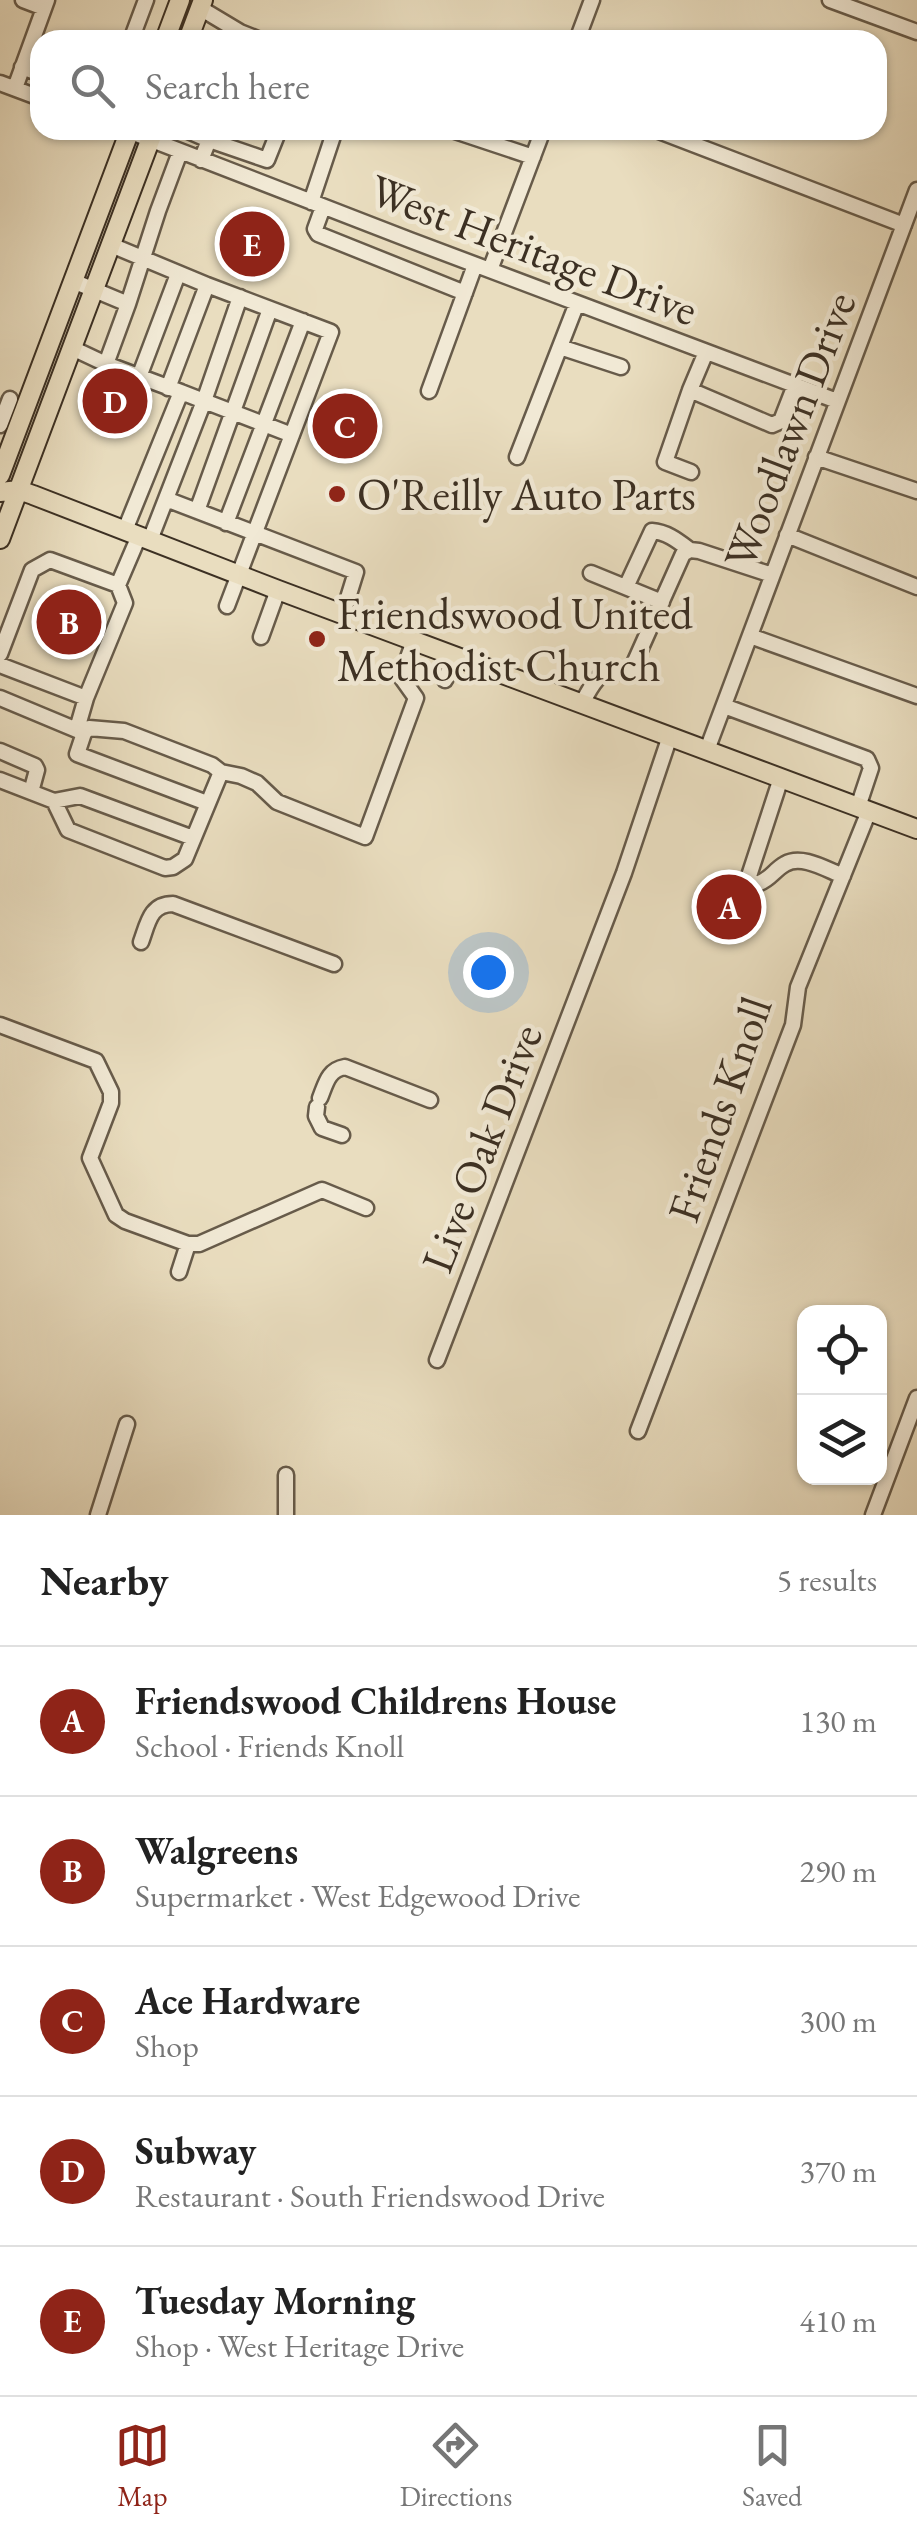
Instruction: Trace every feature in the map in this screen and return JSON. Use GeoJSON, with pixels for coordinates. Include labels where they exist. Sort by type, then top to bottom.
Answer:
{"type":"FeatureCollection","features":[{"type":"Feature","properties":{"kind":"main road"},"geometry":{"type":"LineString","coordinates":[[169,30],[180,0]]}},
{"type":"Feature","properties":{"kind":"main road"},"geometry":{"type":"LineString","coordinates":[[192,30],[202,4]]}},
{"type":"Feature","properties":{"kind":"main road"},"geometry":{"type":"LineString","coordinates":[[125,140],[74,281],[12,400],[0,472],[10,491],[138,535],[917,829]]}},
{"type":"Feature","properties":{"kind":"main road"},"geometry":{"type":"LineString","coordinates":[[0,539],[10,491],[72,348],[150,140]]}},
{"type":"Feature","properties":{"kind":"street"},"geometry":{"type":"LineString","coordinates":[[22,0],[46,4],[36,30]]}},
{"type":"Feature","properties":{"kind":"street"},"geometry":{"type":"LineString","coordinates":[[135,30],[146,0]]}},
{"type":"Feature","properties":{"kind":"street"},"geometry":{"type":"LineString","coordinates":[[581,30],[592,0]]}},
{"type":"Feature","properties":{"kind":"street"},"geometry":{"type":"LineString","coordinates":[[830,0],[917,32]]}},
{"type":"Feature","properties":{"kind":"street"},"geometry":{"type":"LineString","coordinates":[[202,4],[237,30]]}},
{"type":"Feature","properties":{"kind":"street"},"geometry":{"type":"LineString","coordinates":[[7,85],[22,67],[30,46]]}},
{"type":"Feature","properties":{"kind":"street"},"geometry":{"type":"LineString","coordinates":[[22,67],[30,70]]}},
{"type":"Feature","properties":{"kind":"street","name":"West Heritage Drive"},"geometry":{"type":"LineString","coordinates":[[160,140],[180,152],[317,205],[837,401]]}},
{"type":"Feature","properties":{"kind":"street"},"geometry":{"type":"LineString","coordinates":[[201,160],[208,140],[267,160]]}},
{"type":"Feature","properties":{"kind":"street"},"geometry":{"type":"LineString","coordinates":[[258,182],[274,140]]}},
{"type":"Feature","properties":{"kind":"street"},"geometry":{"type":"LineString","coordinates":[[333,140],[317,205],[318,234],[465,293]]}},
{"type":"Feature","properties":{"kind":"street"},"geometry":{"type":"LineString","coordinates":[[482,140],[533,157]]}},
{"type":"Feature","properties":{"kind":"street"},"geometry":{"type":"LineString","coordinates":[[430,391],[465,293],[482,268],[539,140]]}},
{"type":"Feature","properties":{"kind":"street"},"geometry":{"type":"LineString","coordinates":[[682,140],[904,225]]}},
{"type":"Feature","properties":{"kind":"street"},"geometry":{"type":"LineString","coordinates":[[106,364],[180,152]]}},
{"type":"Feature","properties":{"kind":"street","name":"Woodlawn Drive"},"geometry":{"type":"LineString","coordinates":[[708,750],[917,190]]}},
{"type":"Feature","properties":{"kind":"street"},"geometry":{"type":"LineString","coordinates":[[111,245],[331,332],[227,606]]}},
{"type":"Feature","properties":{"kind":"street"},"geometry":{"type":"LineString","coordinates":[[139,376],[178,274]]}},
{"type":"Feature","properties":{"kind":"street"},"geometry":{"type":"LineString","coordinates":[[74,281],[128,304]]}},
{"type":"Feature","properties":{"kind":"street"},"geometry":{"type":"LineString","coordinates":[[118,586],[138,535],[174,390],[207,286]]}},
{"type":"Feature","properties":{"kind":"street"},"geometry":{"type":"LineString","coordinates":[[138,535],[166,499],[240,298]]}},
{"type":"Feature","properties":{"kind":"street"},"geometry":{"type":"LineString","coordinates":[[518,458],[577,303]]}},
{"type":"Feature","properties":{"kind":"street"},"geometry":{"type":"LineString","coordinates":[[197,512],[270,309]]}},
{"type":"Feature","properties":{"kind":"street"},"geometry":{"type":"LineString","coordinates":[[226,523],[303,321]]}},
{"type":"Feature","properties":{"kind":"street"},"geometry":{"type":"LineString","coordinates":[[560,347],[621,367]]}},
{"type":"Feature","properties":{"kind":"street"},"geometry":{"type":"LineString","coordinates":[[72,348],[292,436]]}},
{"type":"Feature","properties":{"kind":"street"},"geometry":{"type":"LineString","coordinates":[[691,472],[665,462],[706,352]]}},
{"type":"Feature","properties":{"kind":"street"},"geometry":{"type":"LineString","coordinates":[[690,390],[772,425],[781,421],[795,385]]}},
{"type":"Feature","properties":{"kind":"street"},"geometry":{"type":"LineString","coordinates":[[816,458],[917,491]]}},
{"type":"Feature","properties":{"kind":"street"},"geometry":{"type":"LineString","coordinates":[[166,499],[356,572],[343,614]]}},
{"type":"Feature","properties":{"kind":"street"},"geometry":{"type":"LineString","coordinates":[[626,587],[652,531],[674,538],[690,550],[772,575]]}},
{"type":"Feature","properties":{"kind":"street"},"geometry":{"type":"LineString","coordinates":[[787,535],[917,587]]}},
{"type":"Feature","properties":{"kind":"street"},"geometry":{"type":"LineString","coordinates":[[582,703],[597,676],[632,668],[680,558],[690,550]]}},
{"type":"Feature","properties":{"kind":"street"},"geometry":{"type":"LineString","coordinates":[[0,654],[32,570],[50,560],[118,586],[126,602],[86,698],[77,754],[207,803]]}},
{"type":"Feature","properties":{"kind":"street"},"geometry":{"type":"LineString","coordinates":[[591,573],[662,602]]}},
{"type":"Feature","properties":{"kind":"street"},"geometry":{"type":"LineString","coordinates":[[261,637],[278,590]]}},
{"type":"Feature","properties":{"kind":"street"},"geometry":{"type":"LineString","coordinates":[[750,636],[917,696]]}},
{"type":"Feature","properties":{"kind":"street"},"geometry":{"type":"LineString","coordinates":[[0,698],[80,731],[124,731],[221,772],[251,780],[276,802],[365,837],[416,698],[401,677],[414,641]]}},
{"type":"Feature","properties":{"kind":"street"},"geometry":{"type":"LineString","coordinates":[[446,680],[455,655]]}},
{"type":"Feature","properties":{"kind":"street"},"geometry":{"type":"LineString","coordinates":[[0,665],[86,698]]}},
{"type":"Feature","properties":{"kind":"street","name":"Friends Knoll"},"geometry":{"type":"LineString","coordinates":[[638,1431],[792,1025],[798,987],[843,876],[864,809],[871,768],[867,760],[724,706]]}},
{"type":"Feature","properties":{"kind":"street","name":"Live Oak Drive"},"geometry":{"type":"LineString","coordinates":[[437,1360],[624,873],[670,736]]}},
{"type":"Feature","properties":{"kind":"street"},"geometry":{"type":"LineString","coordinates":[[0,751],[35,766],[31,792]]}},
{"type":"Feature","properties":{"kind":"street"},"geometry":{"type":"LineString","coordinates":[[54,800],[68,830],[165,868],[181,864],[221,772]]}},
{"type":"Feature","properties":{"kind":"street"},"geometry":{"type":"LineString","coordinates":[[781,778],[748,879],[757,884],[766,881],[786,863],[799,859],[843,876]]}},
{"type":"Feature","properties":{"kind":"street"},"geometry":{"type":"LineString","coordinates":[[0,780],[54,800],[80,796],[193,838]]}},
{"type":"Feature","properties":{"kind":"street"},"geometry":{"type":"LineString","coordinates":[[141,942],[153,911],[162,904],[173,904],[334,964]]}},
{"type":"Feature","properties":{"kind":"street"},"geometry":{"type":"LineString","coordinates":[[0,1025],[96,1061],[111,1092],[111,1103],[90,1158],[116,1215],[124,1221],[188,1244],[199,1244],[322,1190],[366,1208]]}},
{"type":"Feature","properties":{"kind":"street"},"geometry":{"type":"LineString","coordinates":[[342,1136],[322,1128],[316,1116],[329,1075],[345,1066],[430,1100]]}},
{"type":"Feature","properties":{"kind":"street"},"geometry":{"type":"LineString","coordinates":[[179,1272],[188,1244]]}},
{"type":"Feature","properties":{"kind":"street"},"geometry":{"type":"LineString","coordinates":[[873,1515],[917,1398]]}},
{"type":"Feature","properties":{"kind":"street"},"geometry":{"type":"LineString","coordinates":[[98,1515],[127,1424]]}},
{"type":"Feature","properties":{"kind":"street"},"geometry":{"type":"LineString","coordinates":[[286,1474],[286,1515]]}},
{"type":"Feature","properties":{"kind":"place","name":"Tuesday Morning"},"geometry":{"type":"Point","coordinates":[252,244]}},
{"type":"Feature","properties":{"kind":"place","name":"Subway"},"geometry":{"type":"Point","coordinates":[115,401]}},
{"type":"Feature","properties":{"kind":"place","name":"Ace Hardware"},"geometry":{"type":"Point","coordinates":[345,426]}},
{"type":"Feature","properties":{"kind":"place","name":"O'Reilly Auto Parts"},"geometry":{"type":"Point","coordinates":[337,494]}},
{"type":"Feature","properties":{"kind":"place","name":"Walgreens"},"geometry":{"type":"Point","coordinates":[69,622]}},
{"type":"Feature","properties":{"kind":"place","name":"Friendswood United Methodist Church"},"geometry":{"type":"Point","coordinates":[317,639]}},
{"type":"Feature","properties":{"kind":"place","name":"Friendswood Childrens House"},"geometry":{"type":"Point","coordinates":[729,907]}}]}
